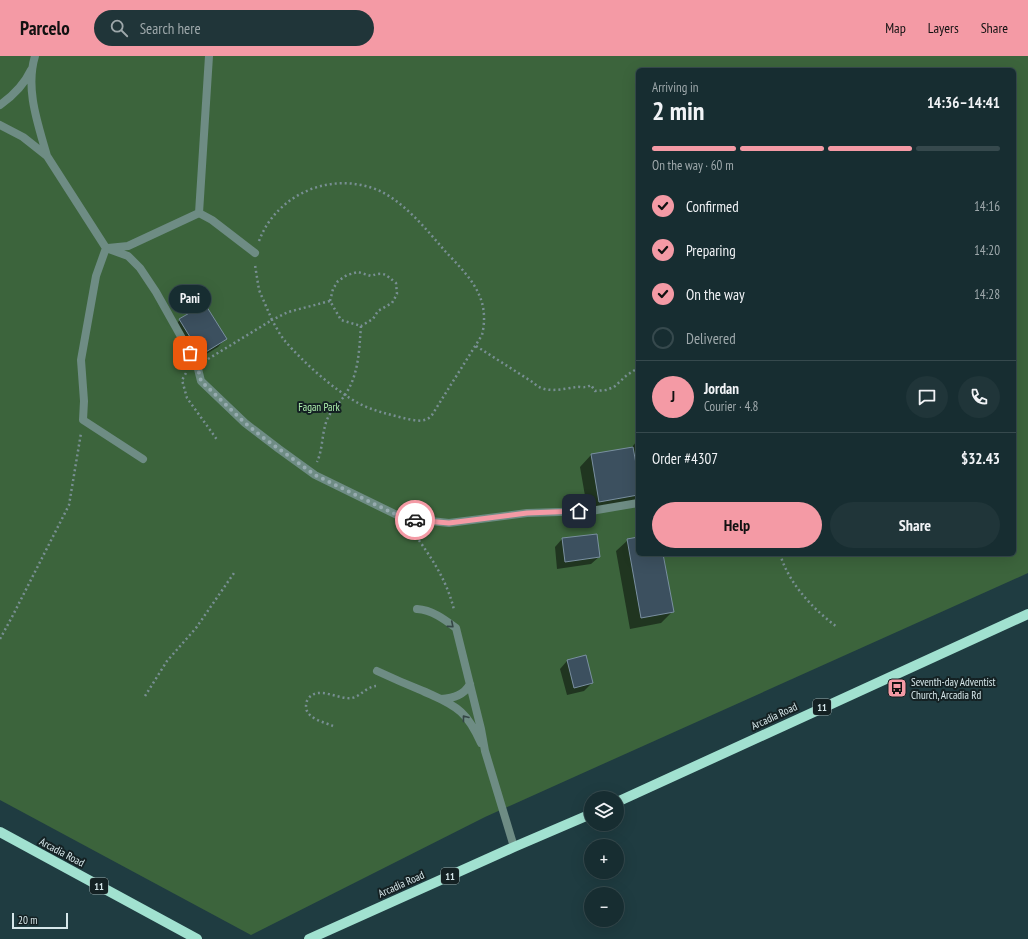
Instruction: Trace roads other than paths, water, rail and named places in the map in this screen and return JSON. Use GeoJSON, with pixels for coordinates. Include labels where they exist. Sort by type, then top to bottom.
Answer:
{"type":"FeatureCollection","features":[{"type":"Feature","properties":{"kind":"main road","name":"Arcadia Road"},"geometry":{"type":"LineString","coordinates":[[624,799],[1028,614]]}},
{"type":"Feature","properties":{"kind":"main road","name":"Arcadia Road"},"geometry":{"type":"LineString","coordinates":[[309,939],[584,817]]}},
{"type":"Feature","properties":{"kind":"main road","name":"Arcadia Road"},"geometry":{"type":"LineString","coordinates":[[0,832],[197,939]]}},
{"type":"Feature","properties":{"kind":"lane"},"geometry":{"type":"LineString","coordinates":[[0,105],[22,86],[31,69],[35,56]]}},
{"type":"Feature","properties":{"kind":"lane"},"geometry":{"type":"LineString","coordinates":[[199,213],[209,56]]}},
{"type":"Feature","properties":{"kind":"lane"},"geometry":{"type":"LineString","coordinates":[[31,69],[34,105],[47,156],[106,248],[128,256],[140,268],[156,292],[197,365],[201,381],[245,423],[315,475],[403,518],[449,523],[527,513],[591,511],[636,503]]}},
{"type":"Feature","properties":{"kind":"lane"},"geometry":{"type":"LineString","coordinates":[[0,125],[23,137],[47,156]]}},
{"type":"Feature","properties":{"kind":"lane"},"geometry":{"type":"LineString","coordinates":[[106,248],[128,246],[199,213]]}},
{"type":"Feature","properties":{"kind":"lane"},"geometry":{"type":"LineString","coordinates":[[199,213],[212,220],[255,253]]}},
{"type":"Feature","properties":{"kind":"lane"},"geometry":{"type":"LineString","coordinates":[[106,248],[96,276],[81,360],[84,401],[83,420],[143,459]]}},
{"type":"Feature","properties":{"kind":"lane"},"geometry":{"type":"LineString","coordinates":[[417,609],[425,610],[444,619],[456,628],[481,728],[485,751],[514,847]]}},
{"type":"Feature","properties":{"kind":"lane"},"geometry":{"type":"LineString","coordinates":[[377,671],[454,706],[462,713],[475,731],[485,751]]}},
{"type":"Feature","properties":{"kind":"lane"},"geometry":{"type":"LineString","coordinates":[[441,699],[460,695],[470,684]]}},
{"type":"Feature","properties":{"kind":"place","name":"Pani"},"geometry":{"type":"Point","coordinates":[190,353]}},
{"type":"Feature","properties":{"kind":"place","name":"Seventh-day Adventist Church, Arcadia Rd"},"geometry":{"type":"Point","coordinates":[897,688]}},
{"type":"Feature","properties":{"kind":"park label","name":"Fagan Park"},"geometry":{"type":"Point","coordinates":[319,407]}}]}
